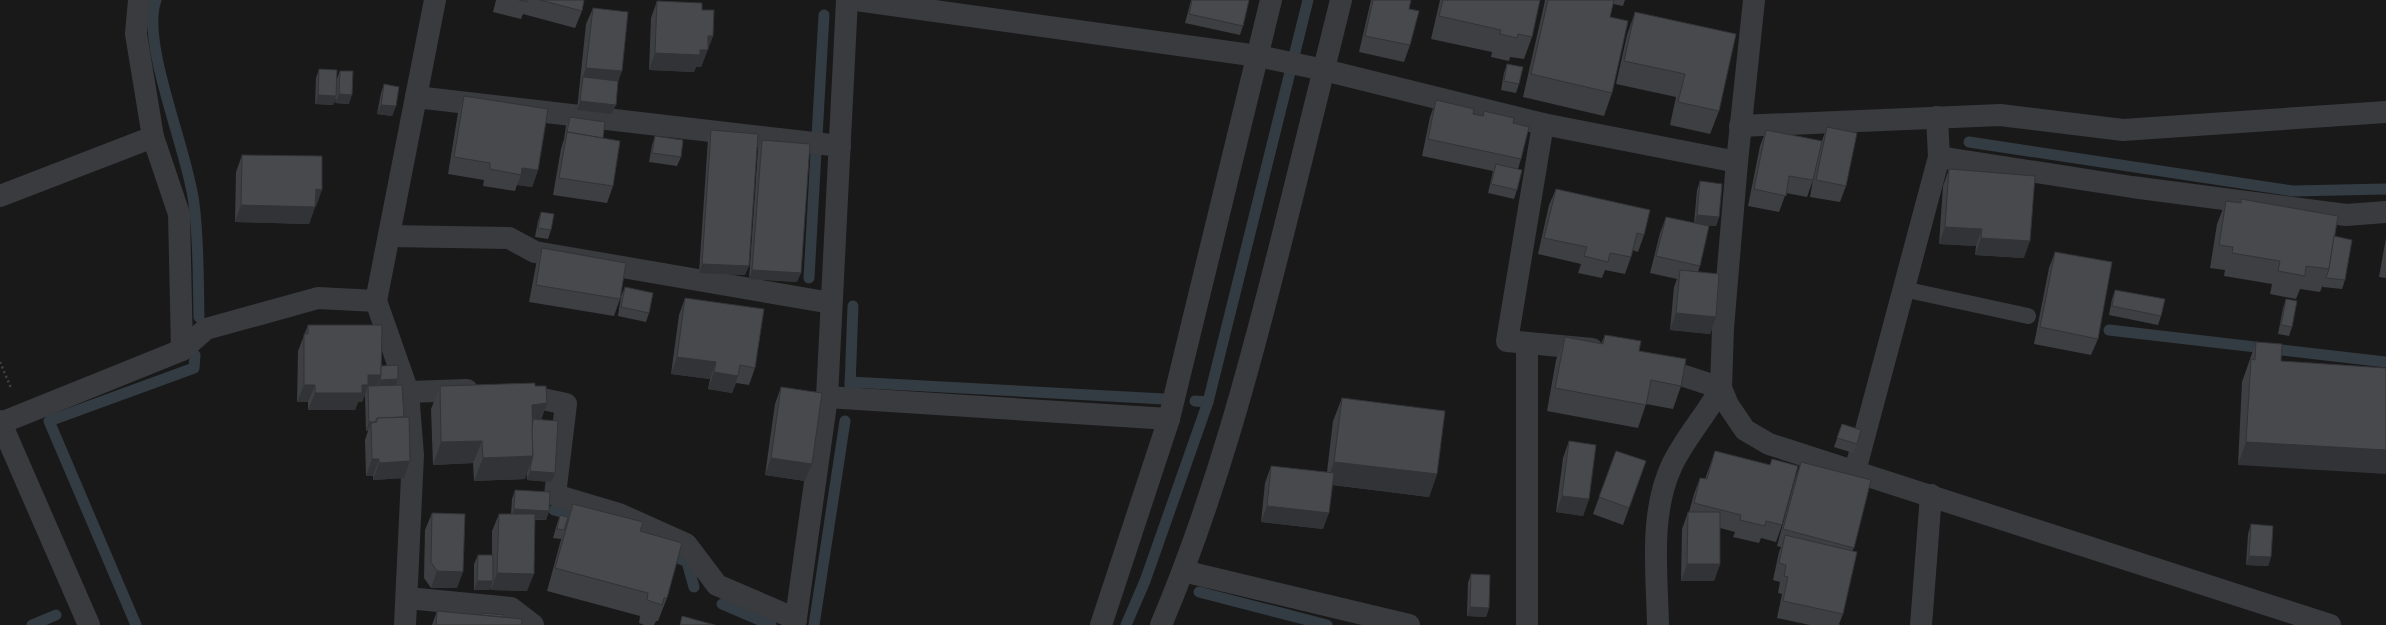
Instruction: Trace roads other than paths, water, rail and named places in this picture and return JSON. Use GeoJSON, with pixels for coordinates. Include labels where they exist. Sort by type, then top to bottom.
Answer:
{"type":"FeatureCollection","features":[{"type":"Feature","properties":{"kind":"street"},"geometry":{"type":"LineString","coordinates":[[139,0],[136,34],[153,137],[179,214],[182,350]]}},
{"type":"Feature","properties":{"kind":"street"},"geometry":{"type":"LineString","coordinates":[[405,625],[413,455],[408,392],[376,301],[435,0]]}},
{"type":"Feature","properties":{"kind":"street"},"geometry":{"type":"LineString","coordinates":[[408,392],[493,390],[566,404],[555,495],[620,514],[686,544],[717,586],[795,622],[827,398],[847,0]]}},
{"type":"Feature","properties":{"kind":"street"},"geometry":{"type":"LineString","coordinates":[[856,0],[1263,57],[1319,69],[1543,124],[1737,162]]}},
{"type":"Feature","properties":{"kind":"street"},"geometry":{"type":"LineString","coordinates":[[1100,625],[1168,419],[1263,57],[1271,0]]}},
{"type":"Feature","properties":{"kind":"street"},"geometry":{"type":"LineString","coordinates":[[1161,625],[1183,572],[1225,448],[1263,313],[1319,69],[1341,0]]}},
{"type":"Feature","properties":{"kind":"street"},"geometry":{"type":"LineString","coordinates":[[1754,0],[1740,126],[1723,328],[1721,388],[1728,405],[1745,430],[1769,444],[1931,495],[2330,625]]}},
{"type":"Feature","properties":{"kind":"street"},"geometry":{"type":"LineString","coordinates":[[416,97],[840,146]]}},
{"type":"Feature","properties":{"kind":"street"},"geometry":{"type":"LineString","coordinates":[[1740,126],[2000,115],[2123,130],[2386,112]]}},
{"type":"Feature","properties":{"kind":"street"},"geometry":{"type":"LineString","coordinates":[[1855,471],[1938,157],[1937,117]]}},
{"type":"Feature","properties":{"kind":"street"},"geometry":{"type":"LineString","coordinates":[[1543,124],[1507,341],[1613,353]]}},
{"type":"Feature","properties":{"kind":"street"},"geometry":{"type":"LineString","coordinates":[[0,196],[153,137]]}},
{"type":"Feature","properties":{"kind":"street"},"geometry":{"type":"LineString","coordinates":[[1938,157],[2132,187],[2339,214],[2386,212]]}},
{"type":"Feature","properties":{"kind":"street"},"geometry":{"type":"LineString","coordinates":[[388,236],[509,238],[535,252],[831,304]]}},
{"type":"Feature","properties":{"kind":"street"},"geometry":{"type":"LineString","coordinates":[[89,625],[0,422],[182,350],[206,329],[318,298],[376,301]]}},
{"type":"Feature","properties":{"kind":"street"},"geometry":{"type":"LineString","coordinates":[[1527,343],[1527,625]]}},
{"type":"Feature","properties":{"kind":"street"},"geometry":{"type":"LineString","coordinates":[[1635,360],[1721,388]]}},
{"type":"Feature","properties":{"kind":"street"},"geometry":{"type":"LineString","coordinates":[[1658,625],[1656,538],[1662,496],[1671,467],[1685,441],[1710,408],[1721,388]]}},
{"type":"Feature","properties":{"kind":"street"},"geometry":{"type":"LineString","coordinates":[[827,398],[1168,419]]}},
{"type":"Feature","properties":{"kind":"street"},"geometry":{"type":"LineString","coordinates":[[1921,625],[1931,495]]}},
{"type":"Feature","properties":{"kind":"street"},"geometry":{"type":"LineString","coordinates":[[1183,572],[1409,625]]}},
{"type":"Feature","properties":{"kind":"street"},"geometry":{"type":"LineString","coordinates":[[407,598],[511,608],[532,625]]}},
{"type":"Feature","properties":{"kind":"lane"},"geometry":{"type":"LineString","coordinates":[[1903,290],[2028,316]]}},
{"type":"Feature","properties":{"kind":"waterway"},"geometry":{"type":"LineString","coordinates":[[156,0],[153,19],[154,43],[167,99],[184,157],[196,218],[199,317]]}},
{"type":"Feature","properties":{"kind":"waterway"},"geometry":{"type":"LineString","coordinates":[[1126,625],[1145,581],[1208,402],[1308,0]]}},
{"type":"Feature","properties":{"kind":"waterway"},"geometry":{"type":"LineString","coordinates":[[817,136],[824,15]]}},
{"type":"Feature","properties":{"kind":"waterway"},"geometry":{"type":"LineString","coordinates":[[1969,142],[2293,191],[2386,189]]}},
{"type":"Feature","properties":{"kind":"waterway"},"geometry":{"type":"LineString","coordinates":[[809,278],[816,152]]}},
{"type":"Feature","properties":{"kind":"waterway"},"geometry":{"type":"LineString","coordinates":[[850,386],[853,306]]}},
{"type":"Feature","properties":{"kind":"waterway"},"geometry":{"type":"LineString","coordinates":[[2109,330],[2386,362]]}},
{"type":"Feature","properties":{"kind":"waterway"},"geometry":{"type":"LineString","coordinates":[[136,625],[49,421],[194,368],[195,355]]}},
{"type":"Feature","properties":{"kind":"waterway"},"geometry":{"type":"LineString","coordinates":[[850,382],[1164,399]]}},
{"type":"Feature","properties":{"kind":"waterway"},"geometry":{"type":"LineString","coordinates":[[1195,401],[1208,402]]}},
{"type":"Feature","properties":{"kind":"waterway"},"geometry":{"type":"LineString","coordinates":[[814,625],[845,421]]}},
{"type":"Feature","properties":{"kind":"waterway"},"geometry":{"type":"LineString","coordinates":[[554,510],[583,518]]}},
{"type":"Feature","properties":{"kind":"waterway"},"geometry":{"type":"LineString","coordinates":[[665,552],[687,562],[694,587]]}},
{"type":"Feature","properties":{"kind":"waterway"},"geometry":{"type":"LineString","coordinates":[[1199,592],[1327,625]]}},
{"type":"Feature","properties":{"kind":"waterway"},"geometry":{"type":"LineString","coordinates":[[722,604],[771,625]]}},
{"type":"Feature","properties":{"kind":"waterway"},"geometry":{"type":"LineString","coordinates":[[32,625],[56,615]]}}]}
